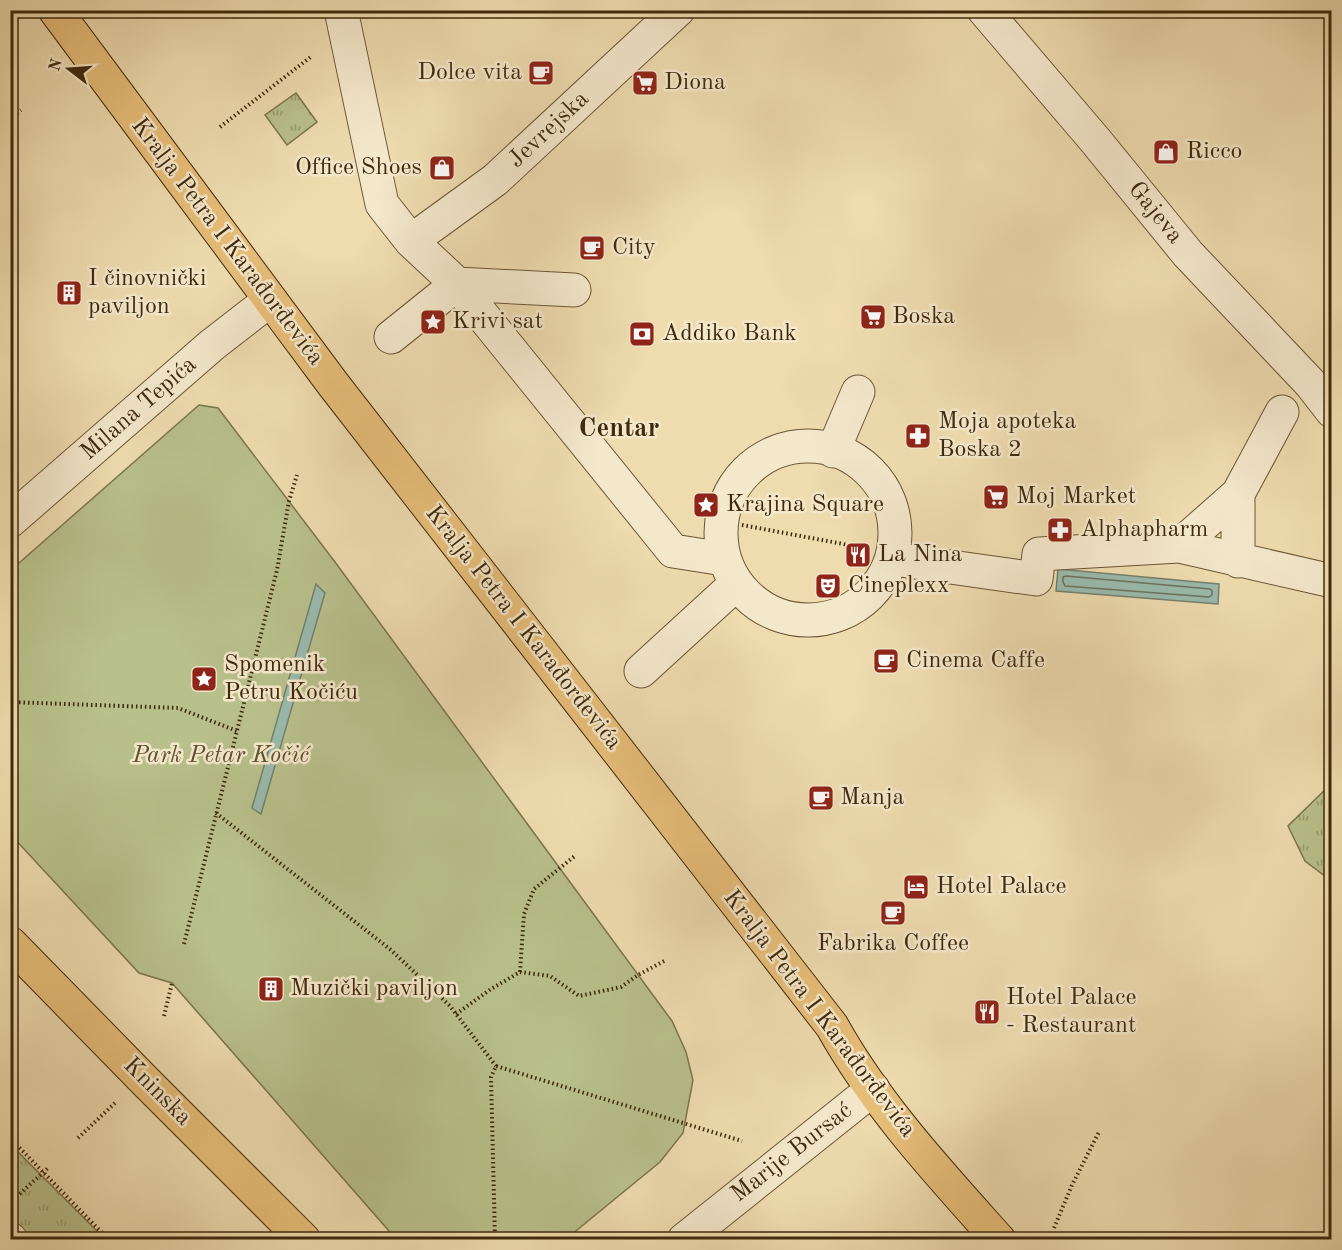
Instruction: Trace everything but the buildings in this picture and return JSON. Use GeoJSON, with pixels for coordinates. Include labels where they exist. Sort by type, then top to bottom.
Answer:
{"type":"FeatureCollection","features":[{"type":"Feature","properties":{"kind":"main road","name":"Kralja Petra I Karađorđevića"},"geometry":{"type":"LineString","coordinates":[[55,10],[333,384],[832,1026],[845,1050],[873,1089],[910,1136],[999,1239]]}},
{"type":"Feature","properties":{"kind":"main road","name":"Kninska"},"geometry":{"type":"LineString","coordinates":[[10,943],[304,1239]]}},
{"type":"Feature","properties":{"kind":"street","name":"Jevrejska"},"geometry":{"type":"LineString","coordinates":[[411,241],[495,180],[678,10]]}},
{"type":"Feature","properties":{"kind":"street","name":"Gajeva"},"geometry":{"type":"LineString","coordinates":[[984,10],[1102,148],[1188,254],[1311,384],[1332,411]]}},
{"type":"Feature","properties":{"kind":"street"},"geometry":{"type":"LineString","coordinates":[[343,21],[382,204],[411,241],[457,284],[673,551],[730,572]]}},
{"type":"Feature","properties":{"kind":"street"},"geometry":{"type":"LineString","coordinates":[[391,337],[457,284],[574,290]]}},
{"type":"Feature","properties":{"kind":"street","name":"Milana Tepića"},"geometry":{"type":"LineString","coordinates":[[10,521],[212,345],[270,300]]}},
{"type":"Feature","properties":{"kind":"street"},"geometry":{"type":"LineString","coordinates":[[833,451],[858,392]]}},
{"type":"Feature","properties":{"kind":"street"},"geometry":{"type":"LineString","coordinates":[[1179,546],[1238,494],[1282,412]]}},
{"type":"Feature","properties":{"kind":"street"},"geometry":{"type":"LineString","coordinates":[[795,447],[824,448],[833,451],[852,458],[875,476],[890,501],[896,528],[897,546],[894,559],[880,581],[860,603],[836,615],[809,620],[781,616],[756,604],[730,572],[719,529],[726,499],[743,475],[766,456],[795,447]]}},
{"type":"Feature","properties":{"kind":"street"},"geometry":{"type":"LineString","coordinates":[[1238,494],[1238,561]]}},
{"type":"Feature","properties":{"kind":"street"},"geometry":{"type":"LineString","coordinates":[[894,559],[1036,579],[1039,554],[1179,546],[1332,581]]}},
{"type":"Feature","properties":{"kind":"street"},"geometry":{"type":"LineString","coordinates":[[641,671],[730,572]]}},
{"type":"Feature","properties":{"kind":"street","name":"Marije Bursać"},"geometry":{"type":"LineString","coordinates":[[684,1239],[873,1089]]}},
{"type":"Feature","properties":{"kind":"path"},"geometry":{"type":"LineString","coordinates":[[220,127],[343,21]]}},
{"type":"Feature","properties":{"kind":"path"},"geometry":{"type":"LineString","coordinates":[[10,118],[21,110]]}},
{"type":"Feature","properties":{"kind":"path"},"geometry":{"type":"LineString","coordinates":[[184,944],[277,570],[289,501],[297,475]]}},
{"type":"Feature","properties":{"kind":"path"},"geometry":{"type":"LineString","coordinates":[[744,526],[837,543]]}},
{"type":"Feature","properties":{"kind":"path"},"geometry":{"type":"LineString","coordinates":[[10,702],[178,708],[237,731]]}},
{"type":"Feature","properties":{"kind":"path"},"geometry":{"type":"LineString","coordinates":[[216,813],[391,950],[456,1014],[496,1066],[742,1141]]}},
{"type":"Feature","properties":{"kind":"path"},"geometry":{"type":"LineString","coordinates":[[520,972],[524,914],[534,889],[576,855]]}},
{"type":"Feature","properties":{"kind":"path"},"geometry":{"type":"LineString","coordinates":[[456,1014],[491,988],[520,972],[550,976],[579,996],[621,987],[666,960]]}},
{"type":"Feature","properties":{"kind":"path"},"geometry":{"type":"LineString","coordinates":[[164,1016],[172,983]]}},
{"type":"Feature","properties":{"kind":"path"},"geometry":{"type":"LineString","coordinates":[[495,1239],[491,1077],[496,1066]]}},
{"type":"Feature","properties":{"kind":"path"},"geometry":{"type":"LineString","coordinates":[[78,1138],[117,1101]]}},
{"type":"Feature","properties":{"kind":"path"},"geometry":{"type":"LineString","coordinates":[[1054,1228],[1072,1185],[1099,1132]]}},
{"type":"Feature","properties":{"kind":"path"},"geometry":{"type":"LineString","coordinates":[[10,1138],[109,1239]]}},
{"type":"Feature","properties":{"kind":"path"},"geometry":{"type":"LineString","coordinates":[[10,1203],[48,1168]]}},
{"type":"Feature","properties":{"kind":"green space"},"geometry":{"type":"Polygon","coordinates":[[[296,93],[317,122],[287,145],[265,115],[296,93]]]}},
{"type":"Feature","properties":{"kind":"green space","name":"Park Petar Kočić"},"geometry":{"type":"Polygon","coordinates":[[[199,405],[218,408],[335,562],[672,1021],[686,1052],[693,1080],[683,1133],[660,1162],[566,1239],[396,1239],[172,983],[139,973],[11,835],[11,570],[199,405]]]}},
{"type":"Feature","properties":{"kind":"green space"},"geometry":{"type":"Polygon","coordinates":[[[1331,784],[1331,888],[1326,877],[1305,861],[1288,826],[1331,784]]]}},
{"type":"Feature","properties":{"kind":"green space"},"geometry":{"type":"Polygon","coordinates":[[[10,1144],[105,1239],[31,1239],[11,1218],[10,1144]]]}},
{"type":"Feature","properties":{"kind":"water"},"geometry":{"type":"Polygon","coordinates":[[[1058,569],[1219,584],[1218,604],[1056,591],[1058,569]]]}},
{"type":"Feature","properties":{"kind":"water"},"geometry":{"type":"Polygon","coordinates":[[[316,584],[325,593],[261,814],[252,808],[316,584]]]}},
{"type":"Feature","properties":{"kind":"place","name":"Dolce vita"},"geometry":{"type":"Point","coordinates":[541,73]}},
{"type":"Feature","properties":{"kind":"place","name":"Diona"},"geometry":{"type":"Point","coordinates":[645,83]}},
{"type":"Feature","properties":{"kind":"place","name":"Ricco"},"geometry":{"type":"Point","coordinates":[1166,152]}},
{"type":"Feature","properties":{"kind":"place","name":"Office Shoes"},"geometry":{"type":"Point","coordinates":[442,168]}},
{"type":"Feature","properties":{"kind":"place","name":"City"},"geometry":{"type":"Point","coordinates":[592,248]}},
{"type":"Feature","properties":{"kind":"place","name":"I činovnički paviljon"},"geometry":{"type":"Point","coordinates":[69,293]}},
{"type":"Feature","properties":{"kind":"place","name":"Boska"},"geometry":{"type":"Point","coordinates":[873,317]}},
{"type":"Feature","properties":{"kind":"place","name":"Krivi sat"},"geometry":{"type":"Point","coordinates":[433,322]}},
{"type":"Feature","properties":{"kind":"place","name":"Addiko Bank"},"geometry":{"type":"Point","coordinates":[642,334]}},
{"type":"Feature","properties":{"kind":"place","name":"Moja apoteka Boska 2"},"geometry":{"type":"Point","coordinates":[918,436]}},
{"type":"Feature","properties":{"kind":"place","name":"Moj Market"},"geometry":{"type":"Point","coordinates":[996,497]}},
{"type":"Feature","properties":{"kind":"place","name":"Krajina Square"},"geometry":{"type":"Point","coordinates":[706,505]}},
{"type":"Feature","properties":{"kind":"place","name":"Alphapharm"},"geometry":{"type":"Point","coordinates":[1060,530]}},
{"type":"Feature","properties":{"kind":"place","name":"La Nina"},"geometry":{"type":"Point","coordinates":[858,555]}},
{"type":"Feature","properties":{"kind":"place","name":"Cineplexx"},"geometry":{"type":"Point","coordinates":[828,586]}},
{"type":"Feature","properties":{"kind":"place","name":"Cinema Caffe"},"geometry":{"type":"Point","coordinates":[886,661]}},
{"type":"Feature","properties":{"kind":"place","name":"Spomenik Petru Kočiću"},"geometry":{"type":"Point","coordinates":[204,679]}},
{"type":"Feature","properties":{"kind":"place","name":"Manja"},"geometry":{"type":"Point","coordinates":[821,798]}},
{"type":"Feature","properties":{"kind":"place","name":"Hotel Palace"},"geometry":{"type":"Point","coordinates":[916,887]}},
{"type":"Feature","properties":{"kind":"place","name":"Fabrika Coffee"},"geometry":{"type":"Point","coordinates":[893,913]}},
{"type":"Feature","properties":{"kind":"place","name":"Muzički paviljon"},"geometry":{"type":"Point","coordinates":[271,989]}},
{"type":"Feature","properties":{"kind":"place","name":"Hotel Palace - Restaurant"},"geometry":{"type":"Point","coordinates":[987,1012]}},
{"type":"Feature","properties":{"kind":"district","name":"Centar"},"geometry":{"type":"Point","coordinates":[619,428]}}]}
